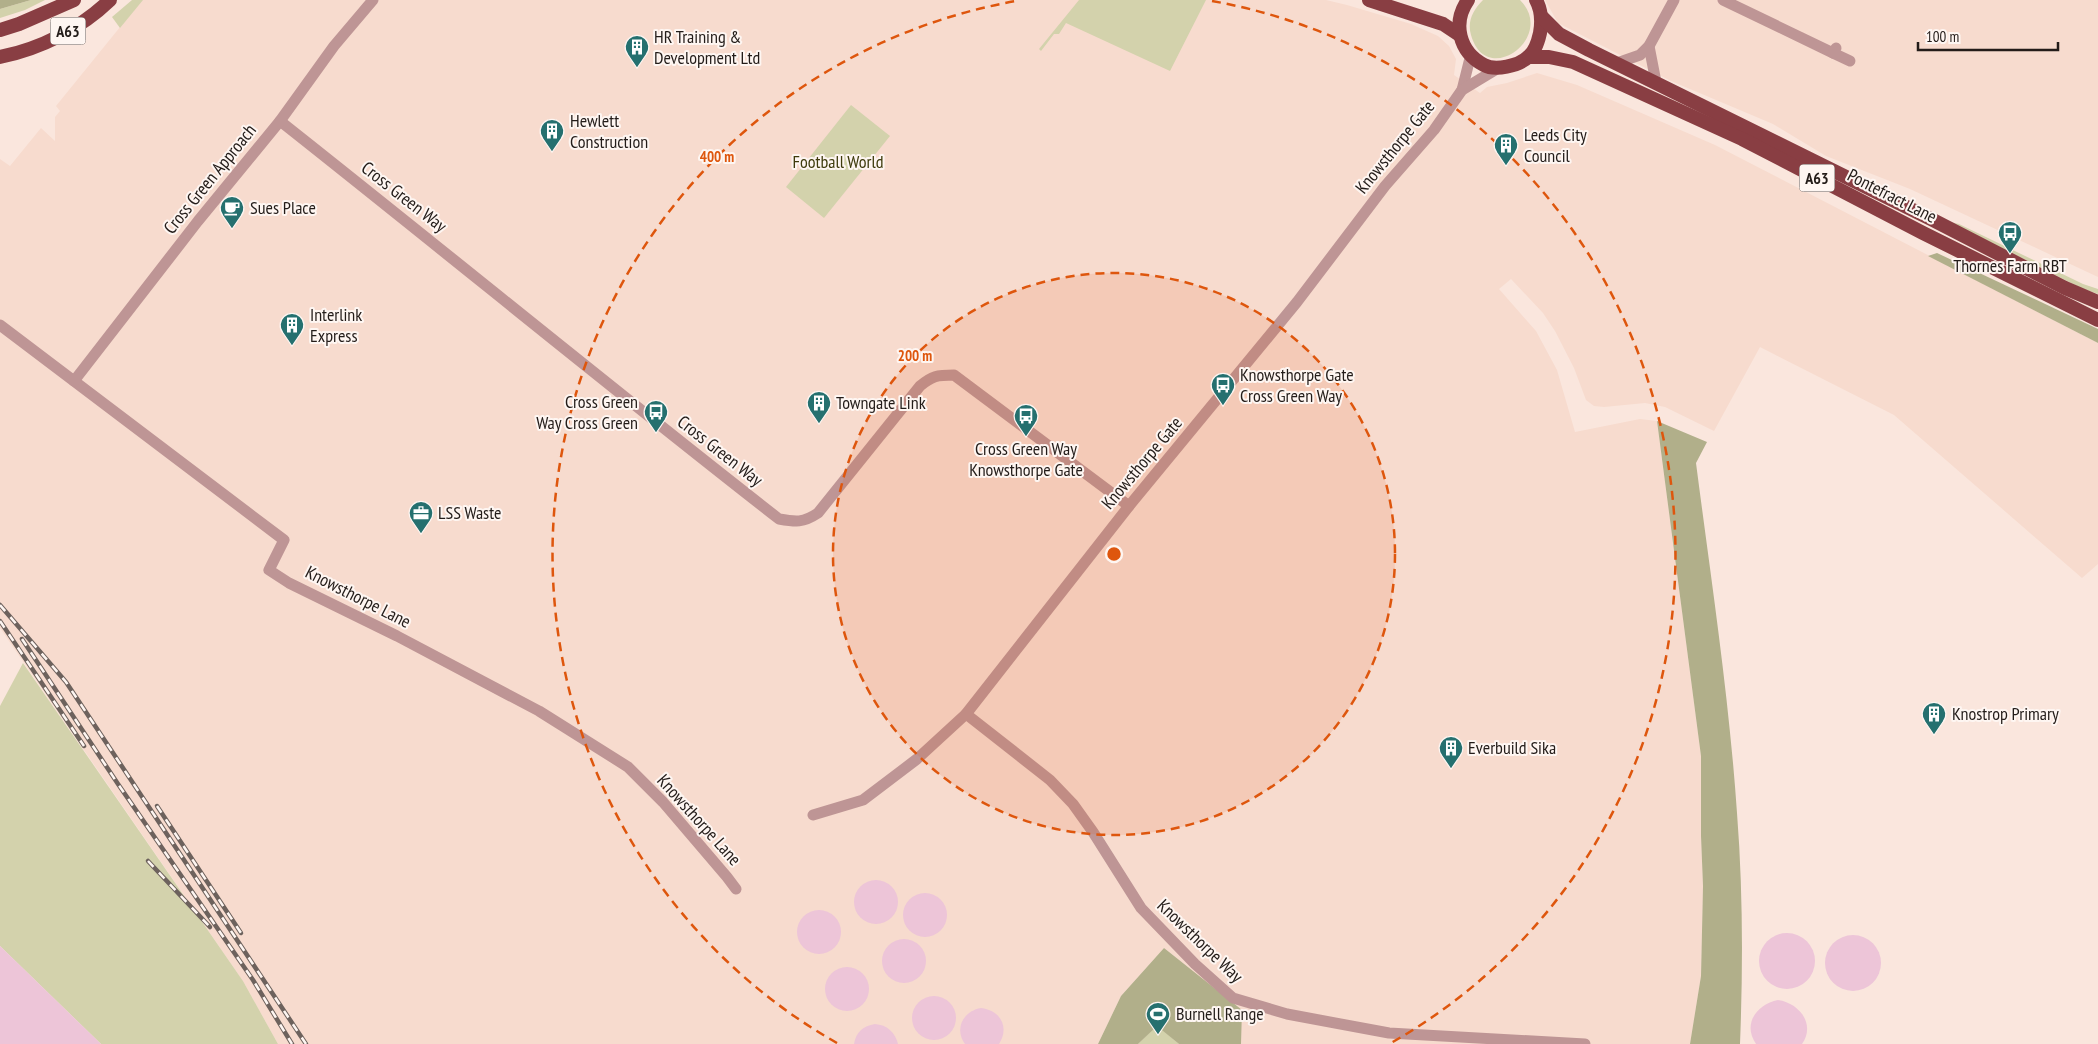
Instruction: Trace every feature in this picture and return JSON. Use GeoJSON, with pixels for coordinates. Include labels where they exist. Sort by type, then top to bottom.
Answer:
{"type":"FeatureCollection","features":[{"type":"Feature","properties":{"kind":"highway","name":"A63"},"geometry":{"type":"LineString","coordinates":[[0,30],[19,24],[74,0]]}},
{"type":"Feature","properties":{"kind":"highway","name":"A63"},"geometry":{"type":"LineString","coordinates":[[0,57],[21,53],[67,32],[110,0]]}},
{"type":"Feature","properties":{"kind":"highway"},"geometry":{"type":"LineString","coordinates":[[1369,0],[1443,24],[1458,34]]}},
{"type":"Feature","properties":{"kind":"highway"},"geometry":{"type":"LineString","coordinates":[[1468,0],[1459,20],[1458,34],[1463,46],[1485,66],[1500,67]]}},
{"type":"Feature","properties":{"kind":"highway","name":"A63"},"geometry":{"type":"LineString","coordinates":[[1500,67],[1518,63],[1529,57],[1538,38],[1541,16],[1536,0]]}},
{"type":"Feature","properties":{"kind":"highway","name":"Pontefract Lane"},"geometry":{"type":"LineString","coordinates":[[1541,16],[1559,34],[1931,219],[2064,288],[2098,302]]}},
{"type":"Feature","properties":{"kind":"highway","name":"Pontefract Lane"},"geometry":{"type":"LineString","coordinates":[[1529,57],[1550,57],[1573,62],[1742,139],[1928,236],[2098,320]]}},
{"type":"Feature","properties":{"kind":"street","name":"Cross Green Approach"},"geometry":{"type":"LineString","coordinates":[[74,381],[192,228],[280,121],[334,46],[372,0]]}},
{"type":"Feature","properties":{"kind":"street"},"geometry":{"type":"LineString","coordinates":[[1617,63],[1640,55],[1648,46],[1674,0]]}},
{"type":"Feature","properties":{"kind":"street"},"geometry":{"type":"LineString","coordinates":[[1723,0],[1834,51],[1850,61]]}},
{"type":"Feature","properties":{"kind":"street"},"geometry":{"type":"LineString","coordinates":[[1648,46],[1656,82]]}},
{"type":"Feature","properties":{"kind":"street","name":"Knowsthorpe Gate"},"geometry":{"type":"LineString","coordinates":[[813,815],[863,800],[917,759],[966,714],[1129,506],[1296,302],[1385,186],[1434,130],[1462,90],[1471,54]]}},
{"type":"Feature","properties":{"kind":"street","name":"Knowsthorpe Gate"},"geometry":{"type":"LineString","coordinates":[[1462,90],[1500,67]]}},
{"type":"Feature","properties":{"kind":"street","name":"Cross Green Way"},"geometry":{"type":"LineString","coordinates":[[280,121],[778,519],[793,522],[806,521],[818,514],[920,386],[931,377],[942,375],[954,375],[1129,506]]}},
{"type":"Feature","properties":{"kind":"street","name":"Knowsthorpe Lane"},"geometry":{"type":"LineString","coordinates":[[0,325],[284,540],[269,570],[289,583],[397,636],[539,711],[628,767],[663,802],[736,889]]}},
{"type":"Feature","properties":{"kind":"street","name":"Knowsthorpe Way"},"geometry":{"type":"LineString","coordinates":[[966,714],[1050,780],[1073,804],[1141,908],[1195,964],[1233,998],[1287,1014],[1389,1033],[1585,1044]]}},
{"type":"Feature","properties":{"kind":"shaded area"},"geometry":{"type":"Polygon","coordinates":[[[0,0],[31,0],[0,9],[0,0]]]}},
{"type":"Feature","properties":{"kind":"shaded area"},"geometry":{"type":"Polygon","coordinates":[[[142,0],[1326,0],[1347,5],[1411,24],[1438,36],[1449,46],[1456,59],[1454,75],[1480,93],[1487,87],[1507,83],[1537,73],[1577,85],[1715,145],[2098,343],[2098,564],[2082,578],[1894,415],[1760,347],[1714,431],[1665,407],[1645,403],[1604,407],[1594,406],[1586,400],[1574,368],[1555,331],[1543,313],[1511,279],[1499,289],[1536,331],[1557,370],[1575,432],[1640,419],[1657,421],[1701,756],[1703,886],[1701,976],[1690,1044],[1241,1044],[1241,1010],[1164,948],[1121,996],[1098,1044],[278,1044],[243,981],[0,628],[0,159],[10,166],[41,128],[55,141],[55,117],[60,111],[56,106],[142,0]]]}},
{"type":"Feature","properties":{"kind":"shaded area"},"geometry":{"type":"Polygon","coordinates":[[[1545,0],[2098,0],[2098,277],[1910,189],[1826,156],[1773,124],[1671,81],[1558,23],[1545,0]]]}},
{"type":"Feature","properties":{"kind":"shaded area"},"geometry":{"type":"Polygon","coordinates":[[[1937,253],[2098,329],[2098,343],[1928,256],[1937,253]]]}},
{"type":"Feature","properties":{"kind":"shaded area"},"geometry":{"type":"Polygon","coordinates":[[[1657,421],[1707,442],[1696,463],[1734,769],[1742,929],[1740,1044],[1690,1044],[1701,976],[1703,886],[1701,756],[1657,421]]]}},
{"type":"Feature","properties":{"kind":"shaded area"},"geometry":{"type":"Polygon","coordinates":[[[876,880],[888,884],[894,890],[898,902],[894,914],[888,920],[876,924],[864,920],[858,914],[854,902],[858,890],[864,884],[876,880]]]}},
{"type":"Feature","properties":{"kind":"shaded area"},"geometry":{"type":"Polygon","coordinates":[[[925,893],[937,897],[943,903],[947,915],[943,927],[937,933],[925,937],[913,933],[907,927],[903,915],[907,903],[913,897],[925,893]]]}},
{"type":"Feature","properties":{"kind":"shaded area"},"geometry":{"type":"Polygon","coordinates":[[[819,910],[831,914],[837,920],[841,932],[837,944],[831,950],[819,954],[807,950],[801,944],[797,932],[801,920],[807,914],[819,910]]]}},
{"type":"Feature","properties":{"kind":"shaded area"},"geometry":{"type":"Polygon","coordinates":[[[1781,933],[1793,933],[1803,937],[1811,945],[1815,961],[1811,977],[1803,985],[1793,989],[1781,989],[1771,985],[1763,977],[1759,967],[1759,955],[1763,945],[1771,937],[1781,933]]]}},
{"type":"Feature","properties":{"kind":"shaded area"},"geometry":{"type":"Polygon","coordinates":[[[1853,935],[1864,937],[1873,943],[1879,952],[1881,963],[1879,974],[1873,983],[1864,989],[1853,991],[1842,989],[1833,983],[1827,974],[1825,963],[1827,952],[1833,943],[1842,937],[1853,935]]]}},
{"type":"Feature","properties":{"kind":"shaded area"},"geometry":{"type":"Polygon","coordinates":[[[904,939],[916,943],[922,949],[926,961],[922,973],[916,979],[904,983],[892,979],[886,973],[882,961],[886,949],[892,943],[904,939]]]}},
{"type":"Feature","properties":{"kind":"shaded area"},"geometry":{"type":"Polygon","coordinates":[[[0,946],[101,1044],[0,1044],[0,946]]]}},
{"type":"Feature","properties":{"kind":"shaded area"},"geometry":{"type":"Polygon","coordinates":[[[1164,948],[1242,1010],[1241,1044],[1179,1044],[1157,1026],[1138,1044],[1098,1044],[1121,996],[1164,948]]]}},
{"type":"Feature","properties":{"kind":"shaded area"},"geometry":{"type":"Polygon","coordinates":[[[847,967],[859,971],[865,977],[869,989],[865,1001],[859,1007],[847,1011],[835,1007],[829,1001],[825,989],[829,977],[835,971],[847,967]]]}},
{"type":"Feature","properties":{"kind":"shaded area"},"geometry":{"type":"Polygon","coordinates":[[[934,996],[946,1000],[952,1006],[956,1018],[952,1030],[946,1036],[934,1040],[922,1036],[916,1030],[912,1018],[916,1006],[922,1000],[934,996]]]}},
{"type":"Feature","properties":{"kind":"shaded area"},"geometry":{"type":"Polygon","coordinates":[[[1778,1000],[1793,1005],[1803,1016],[1807,1029],[1802,1044],[1756,1044],[1752,1037],[1751,1022],[1758,1010],[1770,1002],[1778,1000]]]}},
{"type":"Feature","properties":{"kind":"shaded area"},"geometry":{"type":"Polygon","coordinates":[[[981,1008],[993,1012],[1001,1020],[1004,1031],[999,1044],[965,1044],[962,1038],[960,1027],[962,1021],[969,1013],[981,1008]]]}},
{"type":"Feature","properties":{"kind":"shaded area"},"geometry":{"type":"Polygon","coordinates":[[[875,1024],[890,1030],[898,1044],[854,1044],[856,1036],[861,1030],[875,1024]]]}},
{"type":"Feature","properties":{"kind":"green space"},"geometry":{"type":"Polygon","coordinates":[[[31,0],[45,0],[25,10],[0,18],[0,9],[31,0]]]}},
{"type":"Feature","properties":{"kind":"green space"},"geometry":{"type":"Polygon","coordinates":[[[132,0],[143,0],[120,28],[112,17],[132,0]]]}},
{"type":"Feature","properties":{"kind":"green space"},"geometry":{"type":"Polygon","coordinates":[[[1079,0],[1206,0],[1170,71],[1066,23],[1059,34],[1054,34],[1041,51],[1039,49],[1079,0]]]}},
{"type":"Feature","properties":{"kind":"green space"},"geometry":{"type":"Polygon","coordinates":[[[1483,0],[1520,0],[1529,14],[1530,29],[1525,42],[1515,52],[1503,57],[1490,58],[1479,51],[1471,35],[1470,20],[1476,8],[1483,0]]]}},
{"type":"Feature","properties":{"kind":"green space","name":"Football World"},"geometry":{"type":"Polygon","coordinates":[[[851,105],[890,136],[824,218],[786,187],[851,105]]]}},
{"type":"Feature","properties":{"kind":"green space"},"geometry":{"type":"Polygon","coordinates":[[[1950,222],[1959,224],[2083,284],[2098,289],[2098,294],[2081,288],[1950,222]]]}},
{"type":"Feature","properties":{"kind":"green space"},"geometry":{"type":"Polygon","coordinates":[[[23,663],[243,981],[278,1044],[101,1044],[0,946],[0,706],[23,663]]]}},
{"type":"Feature","properties":{"kind":"green space","name":"Burnell Range"},"geometry":{"type":"Polygon","coordinates":[[[1157,1025],[1179,1044],[1138,1044],[1157,1025]]]}},
{"type":"Feature","properties":{"kind":"railway"},"geometry":{"type":"LineString","coordinates":[[0,605],[66,682],[306,1044]]}},
{"type":"Feature","properties":{"kind":"railway"},"geometry":{"type":"LineString","coordinates":[[0,621],[84,746]]}},
{"type":"Feature","properties":{"kind":"railway"},"geometry":{"type":"LineString","coordinates":[[22,639],[118,784],[253,980],[292,1044]]}},
{"type":"Feature","properties":{"kind":"railway"},"geometry":{"type":"LineString","coordinates":[[157,806],[241,933]]}},
{"type":"Feature","properties":{"kind":"railway"},"geometry":{"type":"LineString","coordinates":[[148,861],[210,927]]}},
{"type":"Feature","properties":{"kind":"place","name":"HR Training & Development Ltd"},"geometry":{"type":"Point","coordinates":[637,68]}},
{"type":"Feature","properties":{"kind":"place","name":"Hewlett Construction"},"geometry":{"type":"Point","coordinates":[552,152]}},
{"type":"Feature","properties":{"kind":"place","name":"Leeds City Council"},"geometry":{"type":"Point","coordinates":[1506,166]}},
{"type":"Feature","properties":{"kind":"place","name":"Sues Place"},"geometry":{"type":"Point","coordinates":[232,229]}},
{"type":"Feature","properties":{"kind":"place","name":"Thornes Farm RBT"},"geometry":{"type":"Point","coordinates":[2010,254]}},
{"type":"Feature","properties":{"kind":"place","name":"Interlink Express"},"geometry":{"type":"Point","coordinates":[292,346]}},
{"type":"Feature","properties":{"kind":"place","name":"Knowsthorpe Gate Cross Green Way"},"geometry":{"type":"Point","coordinates":[1223,406]}},
{"type":"Feature","properties":{"kind":"place","name":"Towngate Link"},"geometry":{"type":"Point","coordinates":[819,424]}},
{"type":"Feature","properties":{"kind":"place","name":"Cross Green Way Cross Green"},"geometry":{"type":"Point","coordinates":[656,433]}},
{"type":"Feature","properties":{"kind":"place","name":"Cross Green Way Knowsthorpe Gate"},"geometry":{"type":"Point","coordinates":[1026,437]}},
{"type":"Feature","properties":{"kind":"place","name":"LSS Waste"},"geometry":{"type":"Point","coordinates":[421,534]}},
{"type":"Feature","properties":{"kind":"place","name":"Knostrop Primary"},"geometry":{"type":"Point","coordinates":[1934,735]}},
{"type":"Feature","properties":{"kind":"place","name":"Everbuild Sika"},"geometry":{"type":"Point","coordinates":[1451,769]}},
{"type":"Feature","properties":{"kind":"place","name":"Burnell Range"},"geometry":{"type":"Point","coordinates":[1158,1035]}}]}
